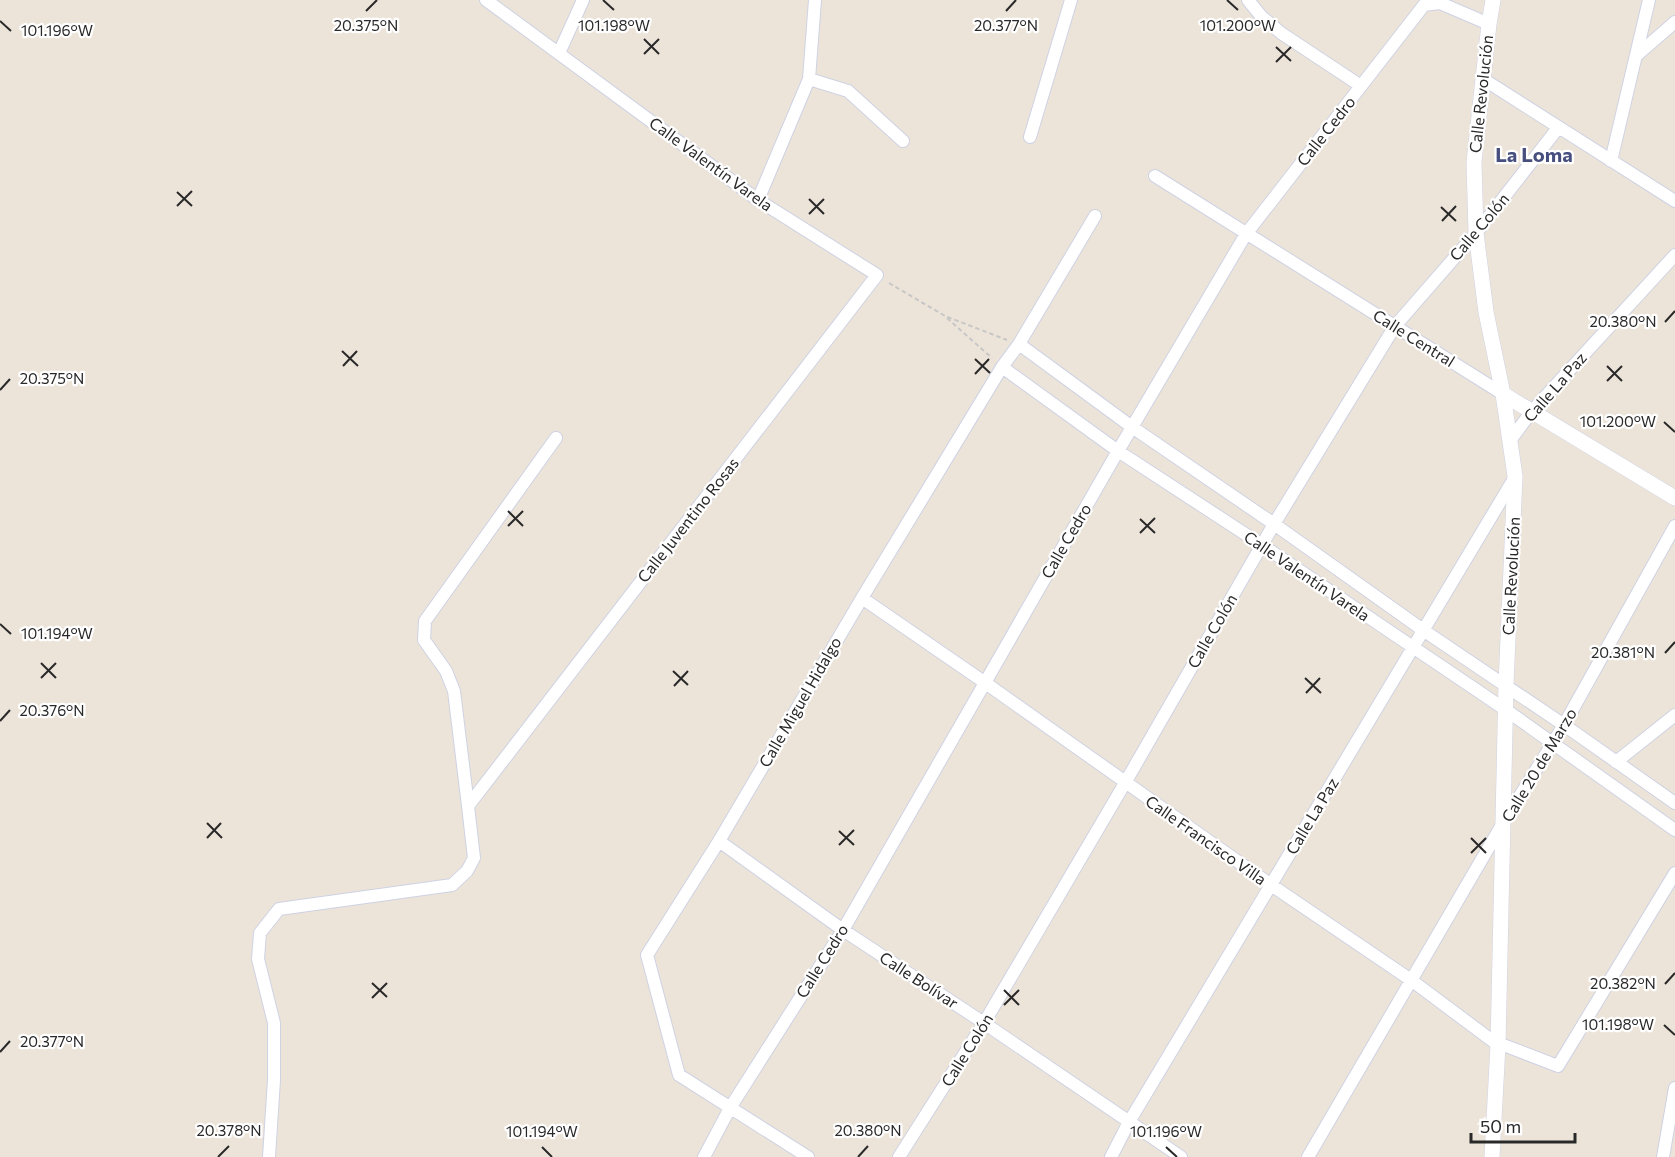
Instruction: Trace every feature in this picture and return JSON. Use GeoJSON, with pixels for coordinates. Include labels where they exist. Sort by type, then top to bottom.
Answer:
{"type":"FeatureCollection","features":[{"type":"Feature","properties":{"kind":"street","name":"Calle Valentín Varela"},"geometry":{"type":"LineString","coordinates":[[486,0],[758,200],[877,275]]}},
{"type":"Feature","properties":{"kind":"street"},"geometry":{"type":"LineString","coordinates":[[559,53],[583,0]]}},
{"type":"Feature","properties":{"kind":"street"},"geometry":{"type":"LineString","coordinates":[[758,200],[809,79],[815,0]]}},
{"type":"Feature","properties":{"kind":"street"},"geometry":{"type":"LineString","coordinates":[[1030,137],[1071,0]]}},
{"type":"Feature","properties":{"kind":"street"},"geometry":{"type":"LineString","coordinates":[[1248,0],[1273,27],[1361,86]]}},
{"type":"Feature","properties":{"kind":"street","name":"Calle Revolución"},"geometry":{"type":"LineString","coordinates":[[1492,1157],[1498,1045],[1506,686],[1515,476],[1503,394],[1486,312],[1476,233],[1474,162],[1493,0]]}},
{"type":"Feature","properties":{"kind":"street"},"geometry":{"type":"LineString","coordinates":[[1611,161],[1649,0]]}},
{"type":"Feature","properties":{"kind":"street","name":"Calle Cedro"},"geometry":{"type":"LineString","coordinates":[[704,1157],[730,1108],[843,930],[984,682],[1246,234],[1424,5],[1440,3],[1489,24]]}},
{"type":"Feature","properties":{"kind":"street"},"geometry":{"type":"LineString","coordinates":[[1637,55],[1675,22]]}},
{"type":"Feature","properties":{"kind":"street"},"geometry":{"type":"LineString","coordinates":[[809,79],[848,91],[903,141]]}},
{"type":"Feature","properties":{"kind":"street"},"geometry":{"type":"LineString","coordinates":[[1483,79],[1675,201]]}},
{"type":"Feature","properties":{"kind":"street","name":"Calle Colón"},"geometry":{"type":"LineString","coordinates":[[899,1157],[984,1023],[1274,524],[1395,326],[1476,233],[1558,128]]}},
{"type":"Feature","properties":{"kind":"street","name":"Calle Central"},"geometry":{"type":"LineString","coordinates":[[1155,176],[1503,394],[1675,498]]}},
{"type":"Feature","properties":{"kind":"street","name":"Calle Miguel Hidalgo"},"geometry":{"type":"LineString","coordinates":[[730,1108],[679,1075],[647,955],[719,841],[862,598],[1095,216]]}},
{"type":"Feature","properties":{"kind":"street","name":"Calle La Paz"},"geometry":{"type":"LineString","coordinates":[[1509,442],[1532,411],[1675,255]]}},
{"type":"Feature","properties":{"kind":"street","name":"Calle Juventino Rosas"},"geometry":{"type":"LineString","coordinates":[[468,806],[877,275]]}},
{"type":"Feature","properties":{"kind":"street","name":"Calle Valentín Varela"},"geometry":{"type":"LineString","coordinates":[[1018,344],[1132,427],[1675,803]]}},
{"type":"Feature","properties":{"kind":"street","name":"Calle Valentín Varela"},"geometry":{"type":"LineString","coordinates":[[1002,367],[1118,451],[1506,710],[1675,830]]}},
{"type":"Feature","properties":{"kind":"street"},"geometry":{"type":"LineString","coordinates":[[269,1157],[274,1080],[274,1023],[258,958],[260,933],[279,909],[452,885],[468,871],[474,858],[454,691],[446,671],[424,640],[425,621],[556,438]]}},
{"type":"Feature","properties":{"kind":"street","name":"Calle La Paz"},"geometry":{"type":"LineString","coordinates":[[1111,1157],[1129,1122],[1515,476]]}},
{"type":"Feature","properties":{"kind":"street","name":"Calle 20 de Marzo"},"geometry":{"type":"LineString","coordinates":[[1308,1157],[1503,824],[1554,744],[1675,526]]}},
{"type":"Feature","properties":{"kind":"street","name":"Calle Francisco Villa"},"geometry":{"type":"LineString","coordinates":[[862,598],[1271,885],[1411,980],[1498,1045],[1558,1066],[1675,873]]}},
{"type":"Feature","properties":{"kind":"street"},"geometry":{"type":"LineString","coordinates":[[1616,762],[1675,715]]}},
{"type":"Feature","properties":{"kind":"street","name":"Calle Bolívar"},"geometry":{"type":"LineString","coordinates":[[719,841],[843,930],[1181,1157]]}},
{"type":"Feature","properties":{"kind":"street"},"geometry":{"type":"LineString","coordinates":[[1663,1157],[1675,1088]]}},
{"type":"Feature","properties":{"kind":"street"},"geometry":{"type":"LineString","coordinates":[[730,1108],[808,1157]]}},
{"type":"Feature","properties":{"kind":"path"},"geometry":{"type":"LineString","coordinates":[[877,275],[945,316],[1018,344]]}},
{"type":"Feature","properties":{"kind":"path"},"geometry":{"type":"LineString","coordinates":[[945,316],[1002,367]]}},
{"type":"Feature","properties":{"kind":"district","name":"La Loma"},"geometry":{"type":"Point","coordinates":[1534,155]}}]}
